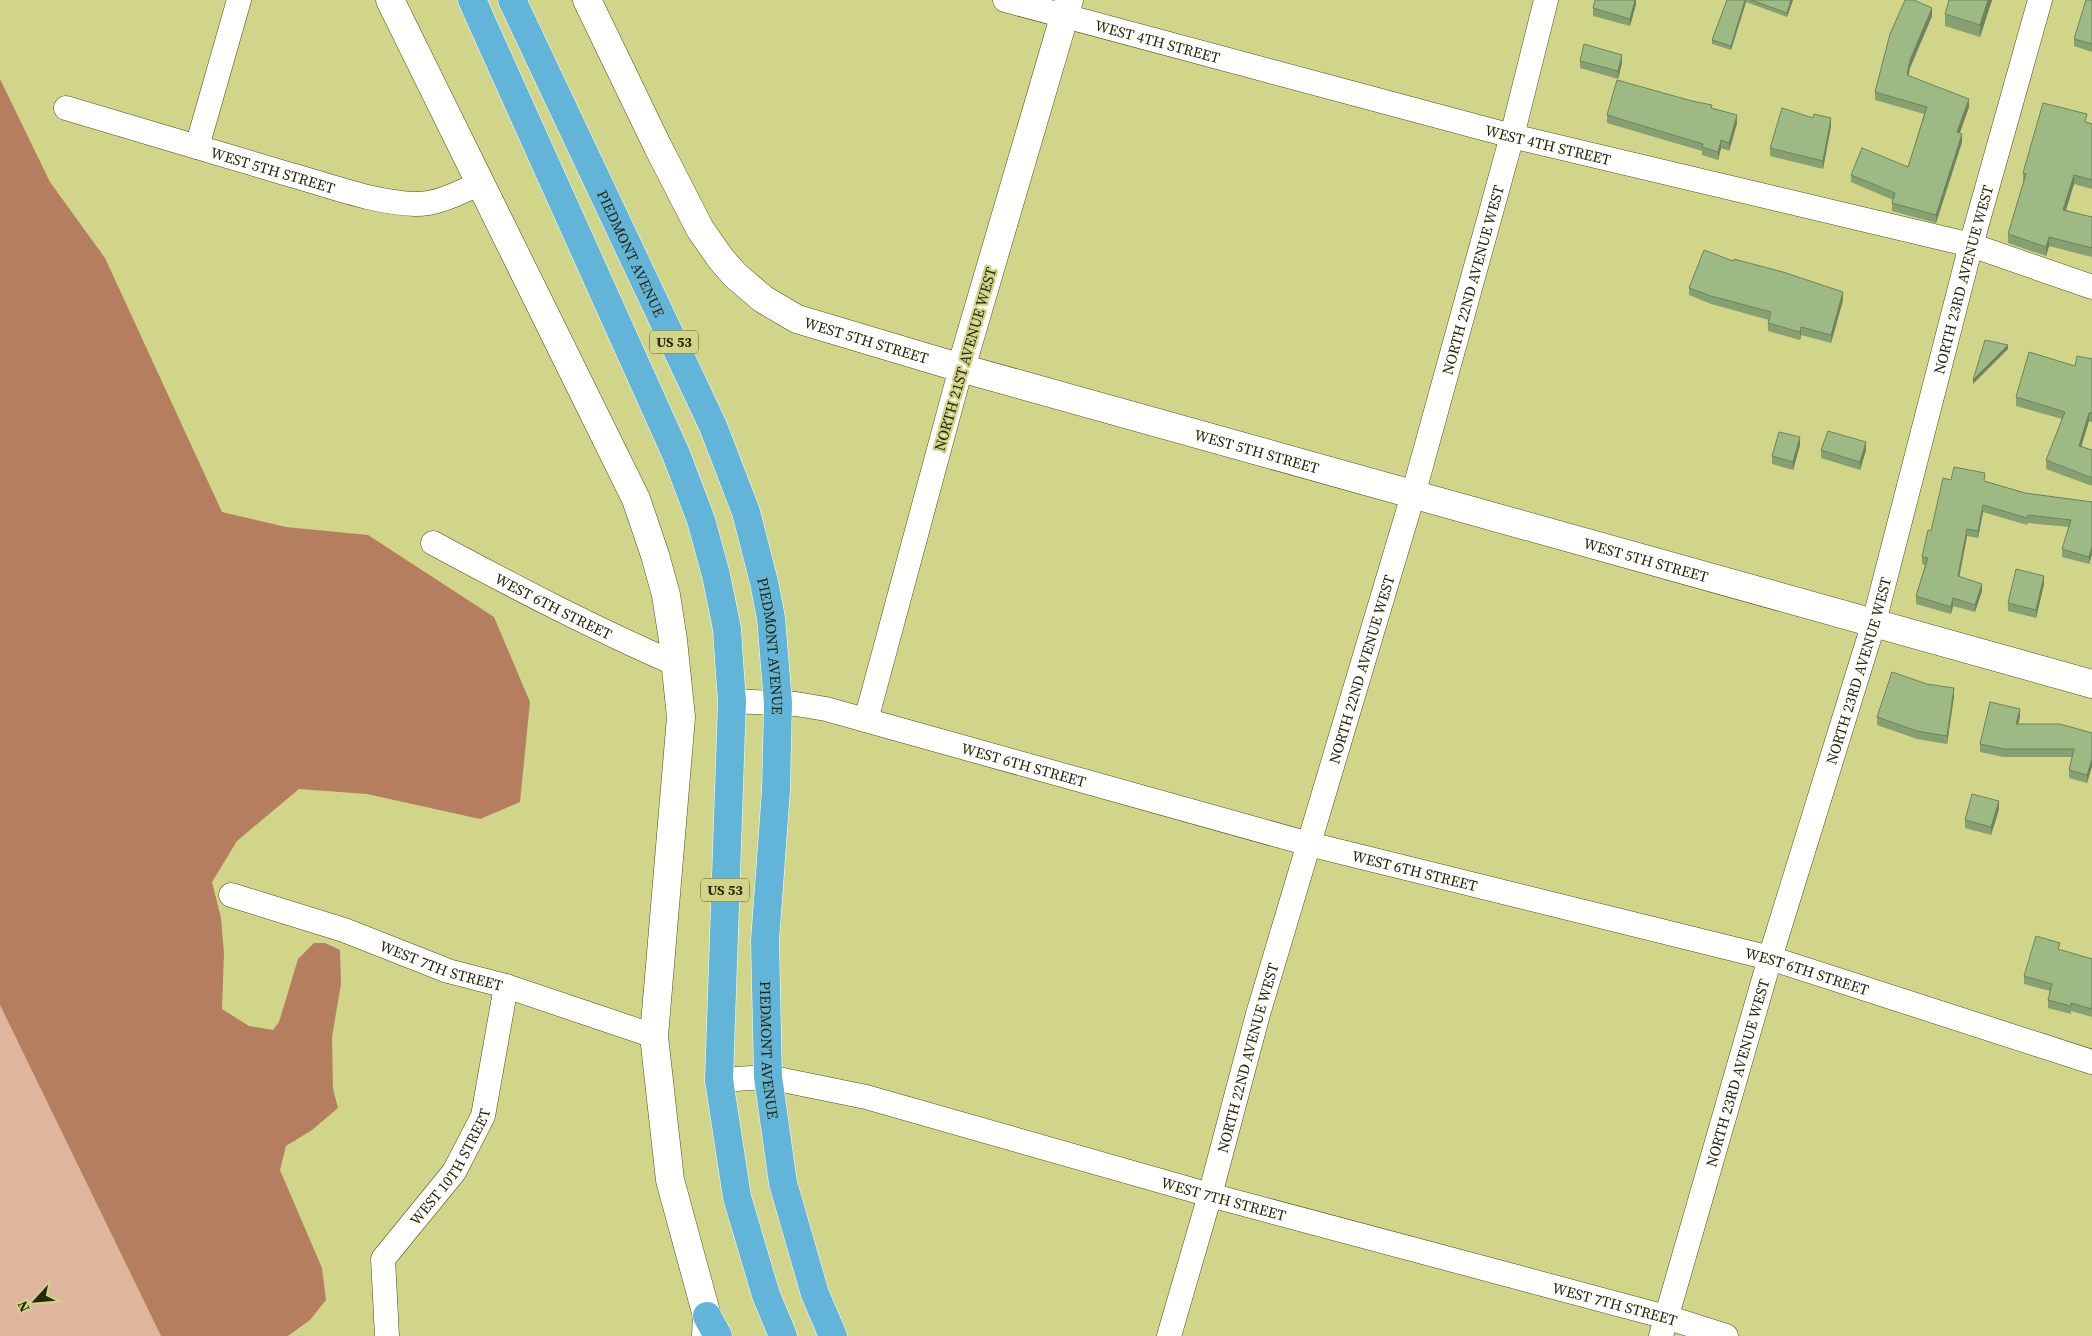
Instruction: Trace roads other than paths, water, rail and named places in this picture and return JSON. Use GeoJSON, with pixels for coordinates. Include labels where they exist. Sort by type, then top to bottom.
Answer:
{"type":"FeatureCollection","features":[{"type":"Feature","properties":{"kind":"highway","name":"US 53"},"geometry":{"type":"LineString","coordinates":[[472,0],[672,444],[694,500],[712,560],[727,629],[732,701],[719,1080],[738,1197],[766,1295],[783,1336]]}},
{"type":"Feature","properties":{"kind":"highway","name":"PIEDMONT AVENUE"},"geometry":{"type":"LineString","coordinates":[[512,0],[705,409],[737,486],[755,543],[769,609],[776,659],[778,703],[776,790],[766,941],[768,1077],[783,1182],[815,1294],[833,1336]]}},
{"type":"Feature","properties":{"kind":"street"},"geometry":{"type":"LineString","coordinates":[[197,147],[239,0]]}},
{"type":"Feature","properties":{"kind":"street"},"geometry":{"type":"LineString","coordinates":[[390,0],[636,499],[666,595],[676,664],[681,717],[654,1036],[670,1180],[710,1329]]}},
{"type":"Feature","properties":{"kind":"street","name":"WEST 5TH STREET"},"geometry":{"type":"LineString","coordinates":[[587,0],[658,147],[710,245],[735,275],[763,299],[788,315],[807,323],[961,368],[2092,684]]}},
{"type":"Feature","properties":{"kind":"street","name":"WEST 4TH STREET"},"geometry":{"type":"LineString","coordinates":[[1005,0],[1066,8],[1512,136],[1971,245],[2092,287]]}},
{"type":"Feature","properties":{"kind":"street","name":"NORTH 22ND AVENUE WEST"},"geometry":{"type":"LineString","coordinates":[[1169,1336],[1210,1195],[1258,1014],[1413,495],[1512,136],[1546,0]]}},
{"type":"Feature","properties":{"kind":"street","name":"NORTH 23RD AVENUE WEST"},"geometry":{"type":"LineString","coordinates":[[1663,1326],[1770,958],[1874,622],[1971,245],[2040,0]]}},
{"type":"Feature","properties":{"kind":"street","name":"NORTH 21ST AVENUE WEST"},"geometry":{"type":"LineString","coordinates":[[866,720],[961,368],[1066,8]]}},
{"type":"Feature","properties":{"kind":"street","name":"WEST 5TH STREET"},"geometry":{"type":"LineString","coordinates":[[66,108],[368,197],[417,204],[438,201],[481,183]]}},
{"type":"Feature","properties":{"kind":"street","name":"WEST 6TH STREET"},"geometry":{"type":"LineString","coordinates":[[433,543],[540,601],[614,637],[676,664]]}},
{"type":"Feature","properties":{"kind":"street","name":"WEST 6TH STREET"},"geometry":{"type":"LineString","coordinates":[[732,701],[809,706],[866,720],[1309,844],[1770,958],[2092,1062]]}},
{"type":"Feature","properties":{"kind":"street","name":"WEST 7TH STREET"},"geometry":{"type":"LineString","coordinates":[[231,895],[344,930],[448,971],[506,986],[654,1036]]}},
{"type":"Feature","properties":{"kind":"street","name":"WEST 10TH STREET"},"geometry":{"type":"LineString","coordinates":[[387,1336],[384,1259],[454,1172],[483,1116],[506,986]]}},
{"type":"Feature","properties":{"kind":"street","name":"WEST 7TH STREET"},"geometry":{"type":"LineString","coordinates":[[719,1080],[768,1077],[866,1096],[1663,1326],[1726,1336]]}}]}
